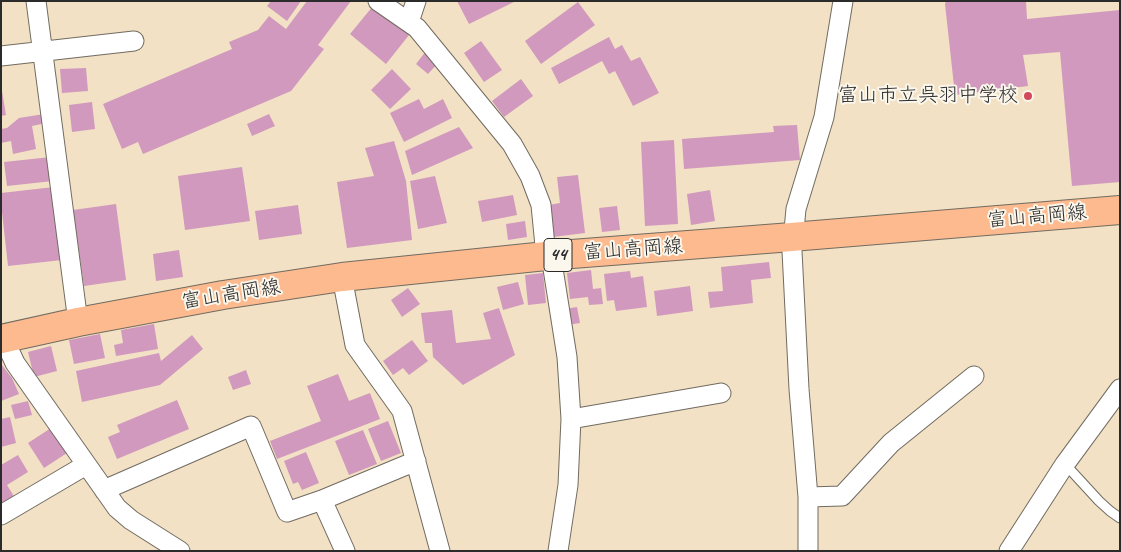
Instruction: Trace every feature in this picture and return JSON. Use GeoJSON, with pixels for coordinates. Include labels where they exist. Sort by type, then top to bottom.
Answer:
{"type":"FeatureCollection","features":[{"type":"Feature","properties":{"kind":"main road","name":"富山高岡線"},"geometry":{"type":"LineString","coordinates":[[1,340],[78,322],[223,295],[342,277],[549,256],[1120,210]]}},
{"type":"Feature","properties":{"kind":"street"},"geometry":{"type":"LineString","coordinates":[[36,1],[78,322]]}},
{"type":"Feature","properties":{"kind":"street"},"geometry":{"type":"LineString","coordinates":[[378,1],[417,28],[512,144],[530,176],[542,205],[567,357],[571,419],[568,485],[558,551]]}},
{"type":"Feature","properties":{"kind":"street"},"geometry":{"type":"LineString","coordinates":[[409,22],[416,1]]}},
{"type":"Feature","properties":{"kind":"street"},"geometry":{"type":"LineString","coordinates":[[808,551],[808,497],[799,389],[792,251],[796,209],[824,117],[843,1]]}},
{"type":"Feature","properties":{"kind":"street"},"geometry":{"type":"LineString","coordinates":[[1,56],[134,41]]}},
{"type":"Feature","properties":{"kind":"street"},"geometry":{"type":"LineString","coordinates":[[342,277],[355,345],[402,410],[443,550]]}},
{"type":"Feature","properties":{"kind":"street"},"geometry":{"type":"LineString","coordinates":[[1,340],[9,350],[15,364],[117,508],[131,520],[180,551]]}},
{"type":"Feature","properties":{"kind":"street"},"geometry":{"type":"LineString","coordinates":[[808,497],[842,496],[891,443],[974,376]]}},
{"type":"Feature","properties":{"kind":"street"},"geometry":{"type":"LineString","coordinates":[[1009,551],[1065,464],[1120,389]]}},
{"type":"Feature","properties":{"kind":"street"},"geometry":{"type":"LineString","coordinates":[[571,419],[721,393]]}},
{"type":"Feature","properties":{"kind":"street"},"geometry":{"type":"LineString","coordinates":[[104,490],[251,426],[287,512],[322,500],[416,460]]}},
{"type":"Feature","properties":{"kind":"street"},"geometry":{"type":"LineString","coordinates":[[1,515],[86,465]]}},
{"type":"Feature","properties":{"kind":"street"},"geometry":{"type":"LineString","coordinates":[[322,500],[345,551]]}},
{"type":"Feature","properties":{"kind":"lane"},"geometry":{"type":"LineString","coordinates":[[1065,464],[1110,512],[1120,518]]}},
{"type":"Feature","properties":{"kind":"building"},"geometry":{"type":"Polygon","coordinates":[[[271,1],[301,1],[287,21],[267,6],[271,1]]]}},
{"type":"Feature","properties":{"kind":"building"},"geometry":{"type":"Polygon","coordinates":[[[307,1],[351,1],[318,45],[324,49],[291,91],[143,154],[138,142],[122,149],[103,104],[232,49],[229,42],[258,30],[269,16],[286,29],[307,1]]]}},
{"type":"Feature","properties":{"kind":"building"},"geometry":{"type":"Polygon","coordinates":[[[457,1],[516,1],[469,24],[457,1]]]}},
{"type":"Feature","properties":{"kind":"building"},"geometry":{"type":"Polygon","coordinates":[[[946,1],[1026,1],[1027,19],[1120,10],[1120,182],[1072,186],[1060,52],[1023,55],[1028,86],[955,95],[946,1]]]}},
{"type":"Feature","properties":{"kind":"building"},"geometry":{"type":"Polygon","coordinates":[[[578,2],[595,25],[541,64],[525,41],[578,2]]]}},
{"type":"Feature","properties":{"kind":"building"},"geometry":{"type":"Polygon","coordinates":[[[373,6],[409,35],[386,64],[350,34],[373,6]]]}},
{"type":"Feature","properties":{"kind":"building"},"geometry":{"type":"Polygon","coordinates":[[[609,37],[615,49],[622,45],[631,61],[640,57],[659,93],[633,106],[615,71],[609,74],[602,61],[559,84],[551,68],[609,37]]]}},
{"type":"Feature","properties":{"kind":"building"},"geometry":{"type":"Polygon","coordinates":[[[481,41],[502,70],[484,82],[464,53],[481,41]]]}},
{"type":"Feature","properties":{"kind":"building"},"geometry":{"type":"Polygon","coordinates":[[[426,51],[439,62],[428,74],[416,64],[426,51]]]}},
{"type":"Feature","properties":{"kind":"building"},"geometry":{"type":"Polygon","coordinates":[[[86,68],[88,91],[62,93],[60,69],[86,68]]]}},
{"type":"Feature","properties":{"kind":"building"},"geometry":{"type":"Polygon","coordinates":[[[392,69],[411,89],[390,109],[371,90],[392,69]]]}},
{"type":"Feature","properties":{"kind":"building"},"geometry":{"type":"Polygon","coordinates":[[[521,79],[533,96],[504,117],[492,101],[521,79]]]}},
{"type":"Feature","properties":{"kind":"building"},"geometry":{"type":"Polygon","coordinates":[[[1,91],[6,115],[1,116],[1,91]]]}},
{"type":"Feature","properties":{"kind":"building"},"geometry":{"type":"Polygon","coordinates":[[[419,99],[424,109],[443,99],[452,118],[404,142],[390,113],[419,99]]]}},
{"type":"Feature","properties":{"kind":"building"},"geometry":{"type":"Polygon","coordinates":[[[92,102],[95,129],[72,132],[69,105],[92,102]]]}},
{"type":"Feature","properties":{"kind":"building"},"geometry":{"type":"Polygon","coordinates":[[[44,114],[46,123],[32,126],[36,149],[13,154],[11,141],[1,143],[1,129],[7,128],[19,118],[44,114]]]}},
{"type":"Feature","properties":{"kind":"building"},"geometry":{"type":"Polygon","coordinates":[[[269,114],[275,126],[252,136],[247,124],[269,114]]]}},
{"type":"Feature","properties":{"kind":"building"},"geometry":{"type":"Polygon","coordinates":[[[797,125],[800,160],[684,169],[682,139],[774,132],[773,126],[797,125]]]}},
{"type":"Feature","properties":{"kind":"building"},"geometry":{"type":"Polygon","coordinates":[[[459,127],[473,148],[412,175],[405,151],[459,127]]]}},
{"type":"Feature","properties":{"kind":"building"},"geometry":{"type":"Polygon","coordinates":[[[674,140],[678,224],[645,226],[641,142],[674,140]]]}},
{"type":"Feature","properties":{"kind":"building"},"geometry":{"type":"Polygon","coordinates":[[[394,141],[406,181],[412,240],[347,248],[337,182],[374,176],[365,148],[394,141]]]}},
{"type":"Feature","properties":{"kind":"building"},"geometry":{"type":"Polygon","coordinates":[[[51,157],[53,181],[7,186],[4,162],[51,157]]]}},
{"type":"Feature","properties":{"kind":"building"},"geometry":{"type":"Polygon","coordinates":[[[242,167],[250,221],[185,230],[178,176],[242,167]]]}},
{"type":"Feature","properties":{"kind":"building"},"geometry":{"type":"Polygon","coordinates":[[[578,175],[585,233],[553,237],[549,205],[560,203],[557,177],[578,175]]]}},
{"type":"Feature","properties":{"kind":"building"},"geometry":{"type":"Polygon","coordinates":[[[435,176],[447,223],[418,229],[410,181],[435,176]]]}},
{"type":"Feature","properties":{"kind":"building"},"geometry":{"type":"Polygon","coordinates":[[[54,187],[62,260],[8,266],[1,193],[54,187]]]}},
{"type":"Feature","properties":{"kind":"building"},"geometry":{"type":"Polygon","coordinates":[[[710,190],[715,221],[691,225],[687,194],[710,190]]]}},
{"type":"Feature","properties":{"kind":"building"},"geometry":{"type":"Polygon","coordinates":[[[513,195],[517,215],[482,222],[478,201],[513,195]]]}},
{"type":"Feature","properties":{"kind":"building"},"geometry":{"type":"Polygon","coordinates":[[[116,204],[126,280],[84,286],[73,210],[116,204]]]}},
{"type":"Feature","properties":{"kind":"building"},"geometry":{"type":"Polygon","coordinates":[[[298,205],[302,234],[259,240],[255,211],[298,205]]]}},
{"type":"Feature","properties":{"kind":"building"},"geometry":{"type":"Polygon","coordinates":[[[617,206],[620,230],[602,232],[599,208],[617,206]]]}},
{"type":"Feature","properties":{"kind":"building"},"geometry":{"type":"Polygon","coordinates":[[[525,221],[527,237],[508,240],[506,224],[525,221]]]}},
{"type":"Feature","properties":{"kind":"building"},"geometry":{"type":"Polygon","coordinates":[[[179,250],[183,277],[156,281],[153,254],[179,250]]]}},
{"type":"Feature","properties":{"kind":"building"},"geometry":{"type":"Polygon","coordinates":[[[769,262],[771,278],[751,280],[753,303],[710,308],[708,292],[723,291],[721,267],[769,262]]]}},
{"type":"Feature","properties":{"kind":"building"},"geometry":{"type":"Polygon","coordinates":[[[591,270],[593,289],[601,288],[603,304],[589,305],[588,297],[570,299],[567,273],[591,270]]]}},
{"type":"Feature","properties":{"kind":"building"},"geometry":{"type":"Polygon","coordinates":[[[630,271],[631,278],[643,276],[647,307],[616,311],[614,300],[607,301],[604,274],[630,271]]]}},
{"type":"Feature","properties":{"kind":"building"},"geometry":{"type":"Polygon","coordinates":[[[543,273],[546,303],[528,305],[525,275],[543,273]]]}},
{"type":"Feature","properties":{"kind":"building"},"geometry":{"type":"Polygon","coordinates":[[[518,282],[524,304],[503,310],[497,287],[518,282]]]}},
{"type":"Feature","properties":{"kind":"building"},"geometry":{"type":"Polygon","coordinates":[[[690,286],[693,311],[657,316],[654,291],[690,286]]]}},
{"type":"Feature","properties":{"kind":"building"},"geometry":{"type":"Polygon","coordinates":[[[408,288],[420,304],[402,317],[391,300],[408,288]]]}},
{"type":"Feature","properties":{"kind":"building"},"geometry":{"type":"Polygon","coordinates":[[[577,307],[580,323],[567,325],[565,309],[577,307]]]}},
{"type":"Feature","properties":{"kind":"building"},"geometry":{"type":"Polygon","coordinates":[[[499,308],[515,355],[463,385],[433,357],[432,343],[425,343],[421,313],[452,310],[456,343],[491,339],[483,313],[499,308]]]}},
{"type":"Feature","properties":{"kind":"building"},"geometry":{"type":"Polygon","coordinates":[[[154,324],[158,349],[116,356],[114,345],[123,343],[121,330],[154,324]]]}},
{"type":"Feature","properties":{"kind":"building"},"geometry":{"type":"Polygon","coordinates":[[[100,334],[105,358],[74,364],[69,340],[100,334]]]}},
{"type":"Feature","properties":{"kind":"building"},"geometry":{"type":"Polygon","coordinates":[[[192,335],[203,349],[160,385],[82,402],[76,371],[159,353],[161,361],[192,335]]]}},
{"type":"Feature","properties":{"kind":"building"},"geometry":{"type":"Polygon","coordinates":[[[412,340],[428,361],[409,375],[403,368],[393,375],[383,361],[412,340]]]}},
{"type":"Feature","properties":{"kind":"building"},"geometry":{"type":"Polygon","coordinates":[[[51,346],[57,371],[34,377],[28,352],[51,346]]]}},
{"type":"Feature","properties":{"kind":"building"},"geometry":{"type":"Polygon","coordinates":[[[1,364],[12,378],[19,394],[1,401],[1,364]]]}},
{"type":"Feature","properties":{"kind":"building"},"geometry":{"type":"Polygon","coordinates":[[[246,370],[251,384],[233,390],[228,377],[246,370]]]}},
{"type":"Feature","properties":{"kind":"building"},"geometry":{"type":"Polygon","coordinates":[[[338,374],[349,401],[370,393],[380,419],[277,459],[270,441],[321,421],[307,386],[338,374]]]}},
{"type":"Feature","properties":{"kind":"building"},"geometry":{"type":"Polygon","coordinates":[[[177,400],[189,429],[117,459],[108,437],[120,432],[117,425],[177,400]]]}},
{"type":"Feature","properties":{"kind":"building"},"geometry":{"type":"Polygon","coordinates":[[[28,401],[32,415],[15,419],[11,405],[28,401]]]}},
{"type":"Feature","properties":{"kind":"building"},"geometry":{"type":"Polygon","coordinates":[[[10,417],[16,443],[1,447],[1,419],[10,417]]]}},
{"type":"Feature","properties":{"kind":"building"},"geometry":{"type":"Polygon","coordinates":[[[388,421],[401,453],[381,461],[368,429],[388,421]]]}},
{"type":"Feature","properties":{"kind":"building"},"geometry":{"type":"Polygon","coordinates":[[[51,428],[67,453],[44,468],[28,443],[51,428]]]}},
{"type":"Feature","properties":{"kind":"building"},"geometry":{"type":"Polygon","coordinates":[[[363,430],[377,464],[349,475],[335,441],[363,430]]]}},
{"type":"Feature","properties":{"kind":"building"},"geometry":{"type":"Polygon","coordinates":[[[306,452],[319,483],[302,490],[298,482],[293,484],[284,461],[306,452]]]}},
{"type":"Feature","properties":{"kind":"building"},"geometry":{"type":"Polygon","coordinates":[[[18,455],[28,472],[7,485],[15,498],[1,505],[1,465],[18,455]]]}},
{"type":"Feature","properties":{"kind":"place","name":"富山市立呉羽中学校"},"geometry":{"type":"Point","coordinates":[1028,96]}}]}
